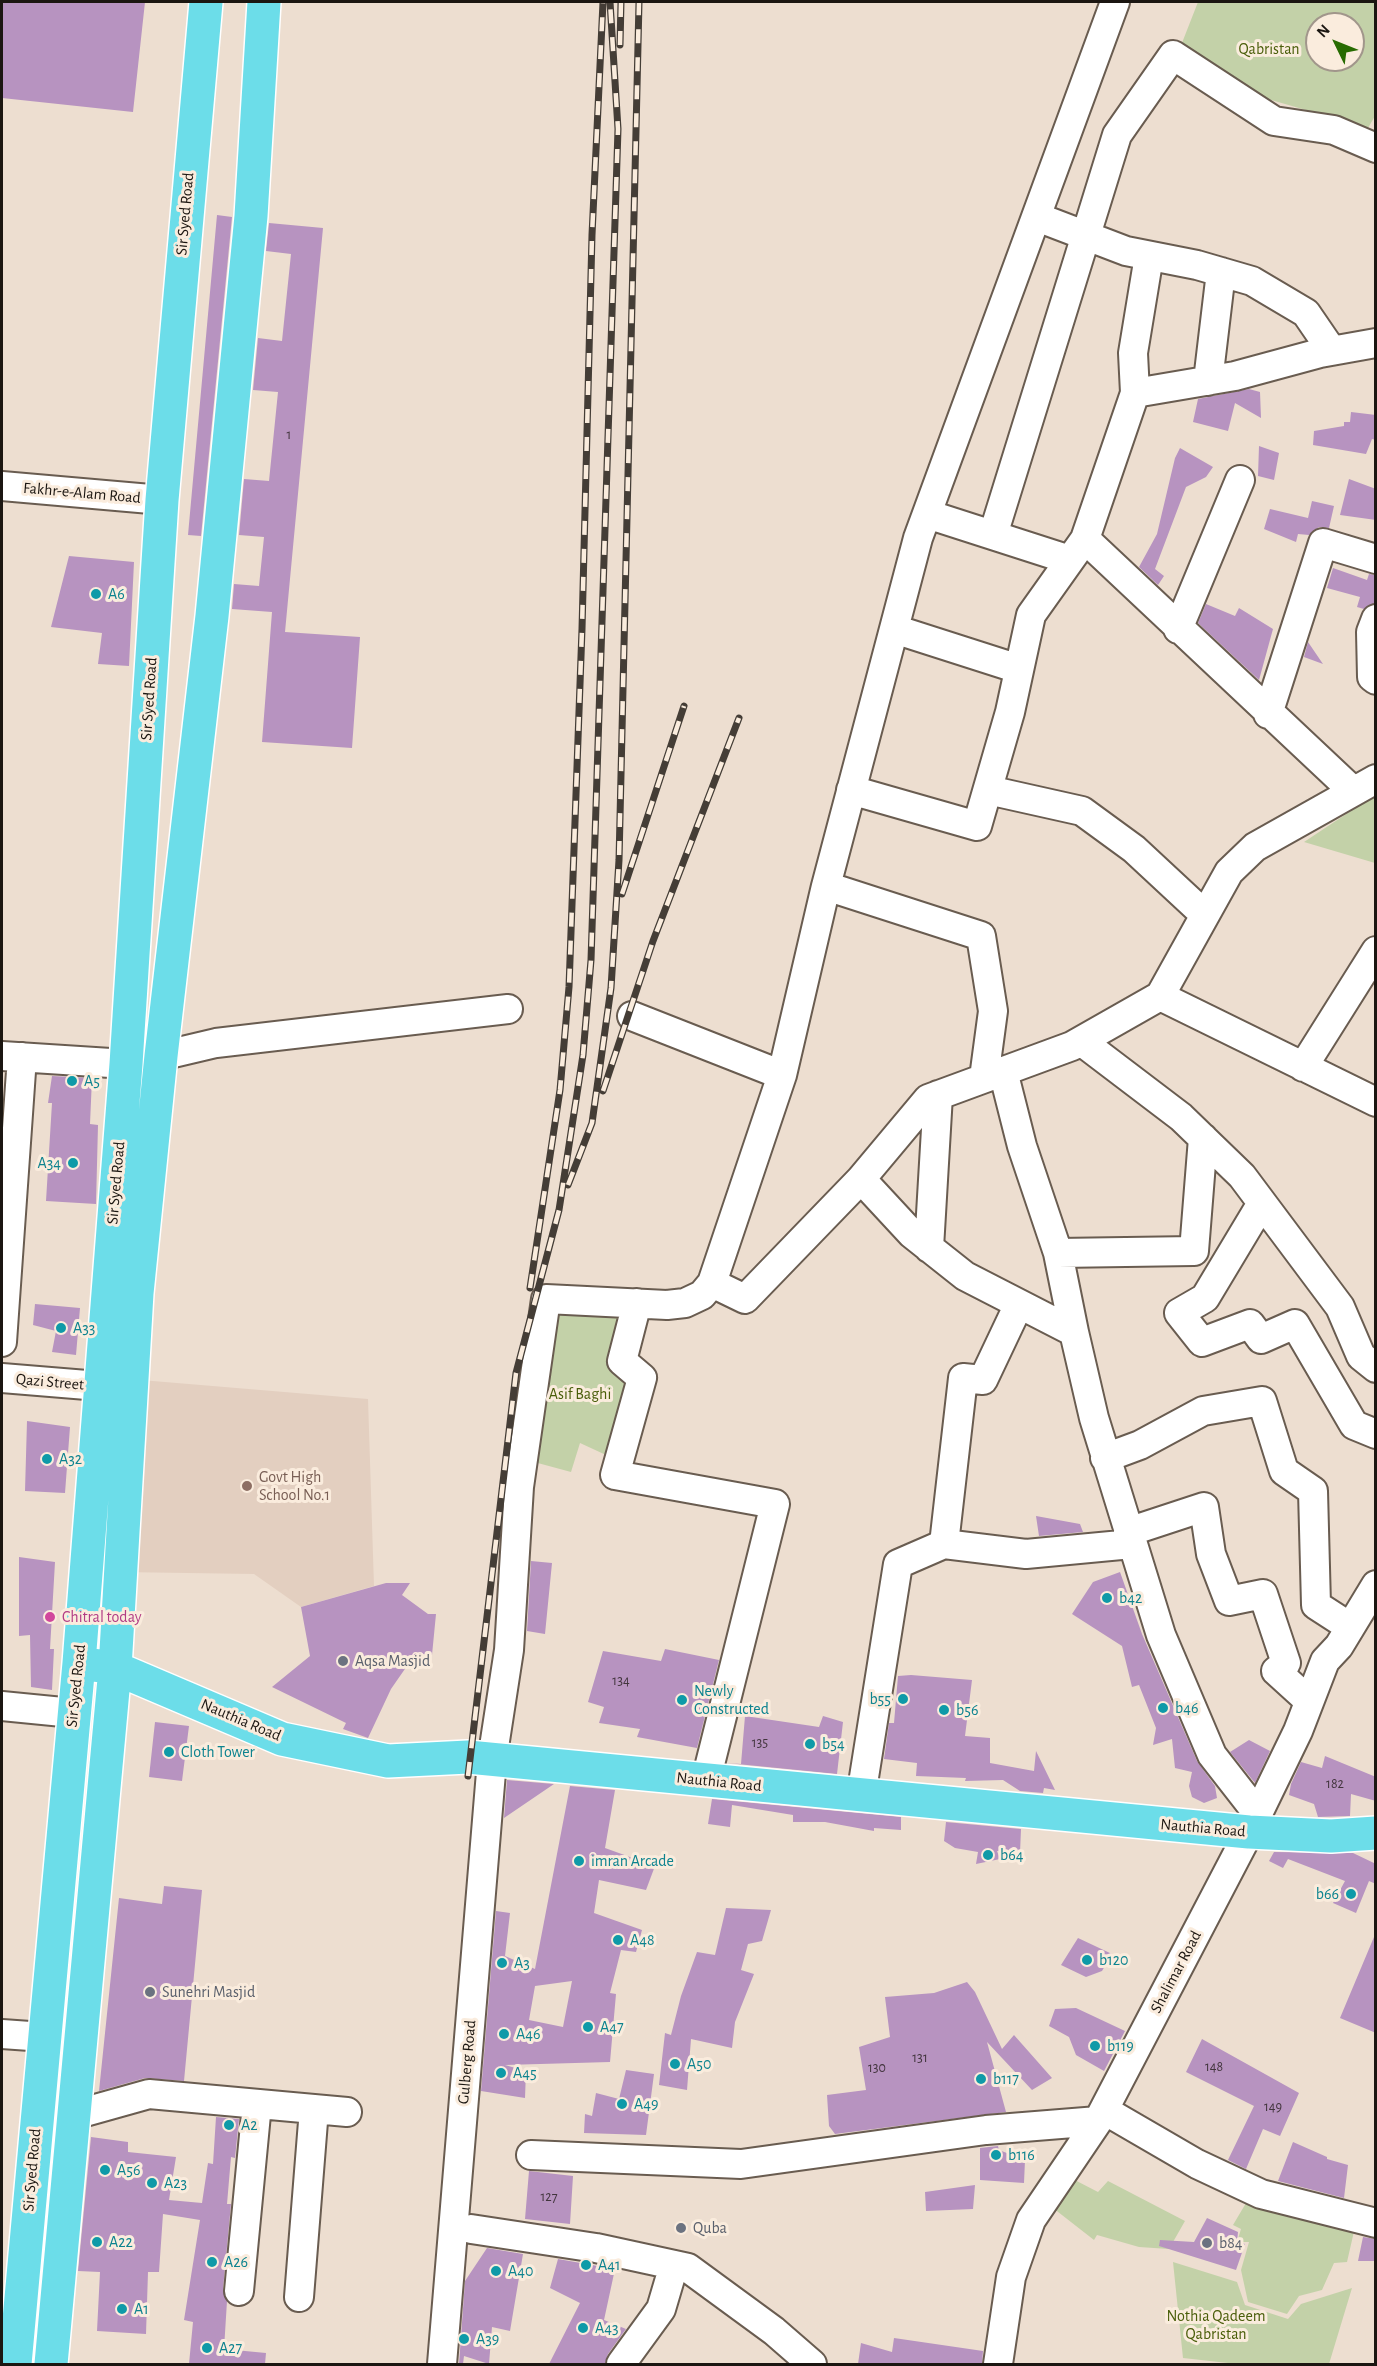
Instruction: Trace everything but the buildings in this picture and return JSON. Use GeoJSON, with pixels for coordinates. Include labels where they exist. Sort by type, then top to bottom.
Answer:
{"type":"FeatureCollection","features":[{"type":"Feature","properties":{"kind":"main road","name":"Sir Syed Road"},"geometry":{"type":"LineString","coordinates":[[11,2362],[79,1663],[126,1064],[162,500],[206,2]]}},
{"type":"Feature","properties":{"kind":"main road","name":"Sir Syed Road"},"geometry":{"type":"LineString","coordinates":[[51,2364],[115,1668],[137,1293],[161,1056],[219,545],[251,216],[264,2]]}},
{"type":"Feature","properties":{"kind":"main road"},"geometry":{"type":"LineString","coordinates":[[126,1064],[161,1056]]}},
{"type":"Feature","properties":{"kind":"main road","name":"Nauthia Road"},"geometry":{"type":"LineString","coordinates":[[79,1663],[115,1668],[282,1739],[388,1761],[468,1757],[861,1796],[1254,1823],[1331,1836],[1376,1833]]}},
{"type":"Feature","properties":{"kind":"street"},"geometry":{"type":"LineString","coordinates":[[706,1780],[775,1504],[615,1475],[642,1378],[622,1360],[637,1303],[667,1305],[685,1303],[702,1295],[712,1283],[782,1075],[850,790],[918,538],[1114,2]]}},
{"type":"Feature","properties":{"kind":"street"},"geometry":{"type":"LineString","coordinates":[[993,535],[1084,235],[1118,135],[1173,56],[1274,121],[1334,130],[1376,148]]}},
{"type":"Feature","properties":{"kind":"street"},"geometry":{"type":"LineString","coordinates":[[1037,217],[1126,251],[1252,281],[1306,313],[1332,351]]}},
{"type":"Feature","properties":{"kind":"street"},"geometry":{"type":"LineString","coordinates":[[850,790],[977,826],[1019,669],[1030,615],[1077,550],[1135,393],[1133,353],[1149,256]]}},
{"type":"Feature","properties":{"kind":"street"},"geometry":{"type":"LineString","coordinates":[[1208,381],[1221,272]]}},
{"type":"Feature","properties":{"kind":"street"},"geometry":{"type":"LineString","coordinates":[[1135,393],[1208,381],[1332,351],[1376,343]]}},
{"type":"Feature","properties":{"kind":"street"},"geometry":{"type":"LineString","coordinates":[[1178,629],[1240,480]]}},
{"type":"Feature","properties":{"kind":"street","name":"Fakhr-e-Alam Road"},"geometry":{"type":"LineString","coordinates":[[2,486],[162,500]]}},
{"type":"Feature","properties":{"kind":"street"},"geometry":{"type":"LineString","coordinates":[[712,1283],[746,1299],[861,1179],[928,1099],[1081,1041],[1160,996],[1229,872],[1255,848],[1364,785],[1269,714],[1178,629],[1077,550],[993,535],[927,514]]}},
{"type":"Feature","properties":{"kind":"street"},"geometry":{"type":"LineString","coordinates":[[1269,714],[1323,543],[1376,559]]}},
{"type":"Feature","properties":{"kind":"street"},"geometry":{"type":"LineString","coordinates":[[1376,619],[1371,632],[1372,677],[1376,680]]}},
{"type":"Feature","properties":{"kind":"street"},"geometry":{"type":"LineString","coordinates":[[894,629],[1019,669]]}},
{"type":"Feature","properties":{"kind":"street"},"geometry":{"type":"LineString","coordinates":[[988,790],[1082,811],[1134,849],[1205,915]]}},
{"type":"Feature","properties":{"kind":"street"},"geometry":{"type":"LineString","coordinates":[[826,886],[981,936],[993,1011],[993,1075],[1022,1146],[1058,1253],[1074,1332],[1105,1458],[1161,1635],[1212,1755],[1254,1823]]}},
{"type":"Feature","properties":{"kind":"street"},"geometry":{"type":"LineString","coordinates":[[1304,1067],[1376,951]]}},
{"type":"Feature","properties":{"kind":"street"},"geometry":{"type":"LineString","coordinates":[[1160,996],[1376,1102]]}},
{"type":"Feature","properties":{"kind":"street"},"geometry":{"type":"LineString","coordinates":[[161,1056],[216,1042],[508,1009]]}},
{"type":"Feature","properties":{"kind":"street"},"geometry":{"type":"LineString","coordinates":[[632,1016],[782,1075]]}},
{"type":"Feature","properties":{"kind":"street"},"geometry":{"type":"LineString","coordinates":[[1081,1041],[1180,1117],[1242,1176],[1340,1307],[1361,1356],[1376,1368]]}},
{"type":"Feature","properties":{"kind":"street"},"geometry":{"type":"LineString","coordinates":[[2,1342],[12,1057],[126,1064]]}},
{"type":"Feature","properties":{"kind":"street"},"geometry":{"type":"LineString","coordinates":[[929,1248],[938,1095]]}},
{"type":"Feature","properties":{"kind":"street"},"geometry":{"type":"LineString","coordinates":[[1058,1253],[1194,1251],[1203,1138]]}},
{"type":"Feature","properties":{"kind":"street"},"geometry":{"type":"LineString","coordinates":[[861,1179],[912,1234],[965,1276],[1074,1332]]}},
{"type":"Feature","properties":{"kind":"street"},"geometry":{"type":"LineString","coordinates":[[1262,1203],[1205,1298],[1179,1313],[1202,1342],[1250,1324],[1261,1339],[1295,1324],[1354,1425],[1376,1434]]}},
{"type":"Feature","properties":{"kind":"street","name":"Gulberg Road"},"geometry":{"type":"LineString","coordinates":[[442,2364],[492,1760],[509,1650],[519,1487],[546,1299],[637,1303]]}},
{"type":"Feature","properties":{"kind":"street"},"geometry":{"type":"LineString","coordinates":[[944,1544],[963,1377],[983,1380],[1019,1304]]}},
{"type":"Feature","properties":{"kind":"street","name":"Qazi Street"},"geometry":{"type":"LineString","coordinates":[[2,1378],[99,1386]]}},
{"type":"Feature","properties":{"kind":"street"},"geometry":{"type":"LineString","coordinates":[[1105,1458],[1140,1445],[1203,1411],[1262,1401],[1284,1471],[1313,1491],[1316,1605],[1350,1627]]}},
{"type":"Feature","properties":{"kind":"street"},"geometry":{"type":"LineString","coordinates":[[861,1796],[898,1564],[944,1544],[1026,1554],[1130,1538],[1204,1507],[1210,1554],[1229,1601],[1263,1594],[1286,1663],[1276,1671],[1309,1701]]}},
{"type":"Feature","properties":{"kind":"street","name":"Shalimar Road"},"geometry":{"type":"LineString","coordinates":[[998,2364],[1011,2277],[1031,2220],[1101,2116],[1254,1823],[1309,1701],[1324,1661],[1339,1646],[1376,1584]]}},
{"type":"Feature","properties":{"kind":"street"},"geometry":{"type":"LineString","coordinates":[[2,1706],[73,1713]]}},
{"type":"Feature","properties":{"kind":"street"},"geometry":{"type":"LineString","coordinates":[[2,2034],[44,2037]]}},
{"type":"Feature","properties":{"kind":"street"},"geometry":{"type":"LineString","coordinates":[[74,2115],[149,2094],[347,2112]]}},
{"type":"Feature","properties":{"kind":"street"},"geometry":{"type":"LineString","coordinates":[[239,2291],[257,2104]]}},
{"type":"Feature","properties":{"kind":"street"},"geometry":{"type":"LineString","coordinates":[[299,2297],[314,2109]]}},
{"type":"Feature","properties":{"kind":"street"},"geometry":{"type":"LineString","coordinates":[[531,2155],[741,2164],[1101,2116],[1261,2194],[1376,2223]]}},
{"type":"Feature","properties":{"kind":"street"},"geometry":{"type":"LineString","coordinates":[[471,2229],[596,2248],[688,2268],[774,2331],[812,2364]]}},
{"type":"Feature","properties":{"kind":"street"},"geometry":{"type":"LineString","coordinates":[[621,2364],[661,2309],[674,2265]]}},
{"type":"Feature","properties":{"kind":"shaded area","name":"Govt High School No.1"},"geometry":{"type":"Polygon","coordinates":[[[129,1379],[368,1399],[374,1586],[301,1607],[254,1574],[120,1572],[129,1379]]]}},
{"type":"Feature","properties":{"kind":"green space","name":"Qabristan"},"geometry":{"type":"Polygon","coordinates":[[[1198,2],[1375,2],[1375,116],[1368,128],[1171,71],[1198,2]]]}},
{"type":"Feature","properties":{"kind":"green space"},"geometry":{"type":"Polygon","coordinates":[[[1375,795],[1375,863],[1304,842],[1375,795]]]}},
{"type":"Feature","properties":{"kind":"green space","name":"Asif Baghi"},"geometry":{"type":"Polygon","coordinates":[[[637,1303],[616,1362],[640,1385],[619,1461],[580,1443],[571,1472],[523,1459],[545,1305],[637,1303]]]}},
{"type":"Feature","properties":{"kind":"green space"},"geometry":{"type":"Polygon","coordinates":[[[1067,2176],[1098,2192],[1108,2181],[1185,2221],[1169,2249],[1139,2247],[1097,2235],[1094,2240],[1053,2208],[1067,2176]]]}},
{"type":"Feature","properties":{"kind":"green space"},"geometry":{"type":"Polygon","coordinates":[[[1249,2198],[1355,2227],[1347,2262],[1334,2263],[1322,2290],[1299,2296],[1287,2314],[1248,2302],[1241,2270],[1249,2242],[1237,2242],[1241,2229],[1233,2225],[1249,2198]]]}},
{"type":"Feature","properties":{"kind":"green space","name":"Nothia Qadeem Qabristan"},"geometry":{"type":"Polygon","coordinates":[[[1173,2262],[1237,2282],[1245,2305],[1288,2319],[1301,2304],[1352,2288],[1329,2364],[1237,2364],[1183,2358],[1173,2262]]]}},
{"type":"Feature","properties":{"kind":"railway"},"geometry":{"type":"LineString","coordinates":[[530,1288],[560,1090],[569,987],[582,629],[592,235],[603,2]]}},
{"type":"Feature","properties":{"kind":"railway"},"geometry":{"type":"LineString","coordinates":[[468,1776],[516,1373],[559,1210],[583,1055],[591,960],[618,129],[610,2]]}},
{"type":"Feature","properties":{"kind":"railway"},"geometry":{"type":"LineString","coordinates":[[620,45],[621,2]]}},
{"type":"Feature","properties":{"kind":"railway"},"geometry":{"type":"LineString","coordinates":[[568,1185],[592,1123],[611,988],[619,860],[639,2]]}},
{"type":"Feature","properties":{"kind":"railway"},"geometry":{"type":"LineString","coordinates":[[622,894],[684,706]]}},
{"type":"Feature","properties":{"kind":"railway"},"geometry":{"type":"LineString","coordinates":[[603,1091],[653,941],[739,718]]}},
{"type":"Feature","properties":{"kind":"place","name":"A6"},"geometry":{"type":"Point","coordinates":[96,594]}},
{"type":"Feature","properties":{"kind":"place","name":"A5"},"geometry":{"type":"Point","coordinates":[72,1081]}},
{"type":"Feature","properties":{"kind":"place","name":"A34"},"geometry":{"type":"Point","coordinates":[73,1163]}},
{"type":"Feature","properties":{"kind":"place","name":"A33"},"geometry":{"type":"Point","coordinates":[61,1328]}},
{"type":"Feature","properties":{"kind":"place","name":"A32"},"geometry":{"type":"Point","coordinates":[47,1459]}},
{"type":"Feature","properties":{"kind":"place","name":"Govt High School No.1"},"geometry":{"type":"Point","coordinates":[247,1486]}},
{"type":"Feature","properties":{"kind":"place","name":"b42"},"geometry":{"type":"Point","coordinates":[1107,1598]}},
{"type":"Feature","properties":{"kind":"place","name":"Chitral today"},"geometry":{"type":"Point","coordinates":[50,1617]}},
{"type":"Feature","properties":{"kind":"place","name":"Aqsa Masjid"},"geometry":{"type":"Point","coordinates":[343,1661]}},
{"type":"Feature","properties":{"kind":"place","name":"b55"},"geometry":{"type":"Point","coordinates":[903,1699]}},
{"type":"Feature","properties":{"kind":"place","name":"Newly Constructed"},"geometry":{"type":"Point","coordinates":[682,1700]}},
{"type":"Feature","properties":{"kind":"place","name":"b46"},"geometry":{"type":"Point","coordinates":[1163,1708]}},
{"type":"Feature","properties":{"kind":"place","name":"b56"},"geometry":{"type":"Point","coordinates":[944,1710]}},
{"type":"Feature","properties":{"kind":"place","name":"b54"},"geometry":{"type":"Point","coordinates":[810,1744]}},
{"type":"Feature","properties":{"kind":"place","name":"Cloth Tower"},"geometry":{"type":"Point","coordinates":[169,1752]}},
{"type":"Feature","properties":{"kind":"place","name":"b64"},"geometry":{"type":"Point","coordinates":[988,1855]}},
{"type":"Feature","properties":{"kind":"place","name":"imran Arcade"},"geometry":{"type":"Point","coordinates":[579,1861]}},
{"type":"Feature","properties":{"kind":"place","name":"b66"},"geometry":{"type":"Point","coordinates":[1351,1894]}},
{"type":"Feature","properties":{"kind":"place","name":"A48"},"geometry":{"type":"Point","coordinates":[618,1940]}},
{"type":"Feature","properties":{"kind":"place","name":"b120"},"geometry":{"type":"Point","coordinates":[1087,1960]}},
{"type":"Feature","properties":{"kind":"place","name":"A3"},"geometry":{"type":"Point","coordinates":[502,1963]}},
{"type":"Feature","properties":{"kind":"place","name":"Sunehri Masjid"},"geometry":{"type":"Point","coordinates":[150,1992]}},
{"type":"Feature","properties":{"kind":"place","name":"A47"},"geometry":{"type":"Point","coordinates":[588,2027]}},
{"type":"Feature","properties":{"kind":"place","name":"A46"},"geometry":{"type":"Point","coordinates":[504,2034]}},
{"type":"Feature","properties":{"kind":"place","name":"b119"},"geometry":{"type":"Point","coordinates":[1095,2046]}},
{"type":"Feature","properties":{"kind":"place","name":"A50"},"geometry":{"type":"Point","coordinates":[675,2064]}},
{"type":"Feature","properties":{"kind":"place","name":"A45"},"geometry":{"type":"Point","coordinates":[501,2073]}},
{"type":"Feature","properties":{"kind":"place","name":"b117"},"geometry":{"type":"Point","coordinates":[981,2079]}},
{"type":"Feature","properties":{"kind":"place","name":"A49"},"geometry":{"type":"Point","coordinates":[622,2104]}},
{"type":"Feature","properties":{"kind":"place","name":"A2"},"geometry":{"type":"Point","coordinates":[229,2125]}},
{"type":"Feature","properties":{"kind":"place","name":"b116"},"geometry":{"type":"Point","coordinates":[996,2155]}},
{"type":"Feature","properties":{"kind":"place","name":"A56"},"geometry":{"type":"Point","coordinates":[105,2170]}},
{"type":"Feature","properties":{"kind":"place","name":"A23"},"geometry":{"type":"Point","coordinates":[152,2183]}},
{"type":"Feature","properties":{"kind":"place","name":"Quba"},"geometry":{"type":"Point","coordinates":[681,2228]}},
{"type":"Feature","properties":{"kind":"place","name":"A22"},"geometry":{"type":"Point","coordinates":[97,2242]}},
{"type":"Feature","properties":{"kind":"place","name":"b84"},"geometry":{"type":"Point","coordinates":[1207,2243]}},
{"type":"Feature","properties":{"kind":"place","name":"A26"},"geometry":{"type":"Point","coordinates":[212,2262]}},
{"type":"Feature","properties":{"kind":"place","name":"A41"},"geometry":{"type":"Point","coordinates":[586,2265]}},
{"type":"Feature","properties":{"kind":"place","name":"A40"},"geometry":{"type":"Point","coordinates":[496,2271]}},
{"type":"Feature","properties":{"kind":"place","name":"A1"},"geometry":{"type":"Point","coordinates":[122,2309]}},
{"type":"Feature","properties":{"kind":"place","name":"A43"},"geometry":{"type":"Point","coordinates":[583,2328]}},
{"type":"Feature","properties":{"kind":"place","name":"A39"},"geometry":{"type":"Point","coordinates":[464,2339]}},
{"type":"Feature","properties":{"kind":"place","name":"A27"},"geometry":{"type":"Point","coordinates":[207,2348]}}]}
